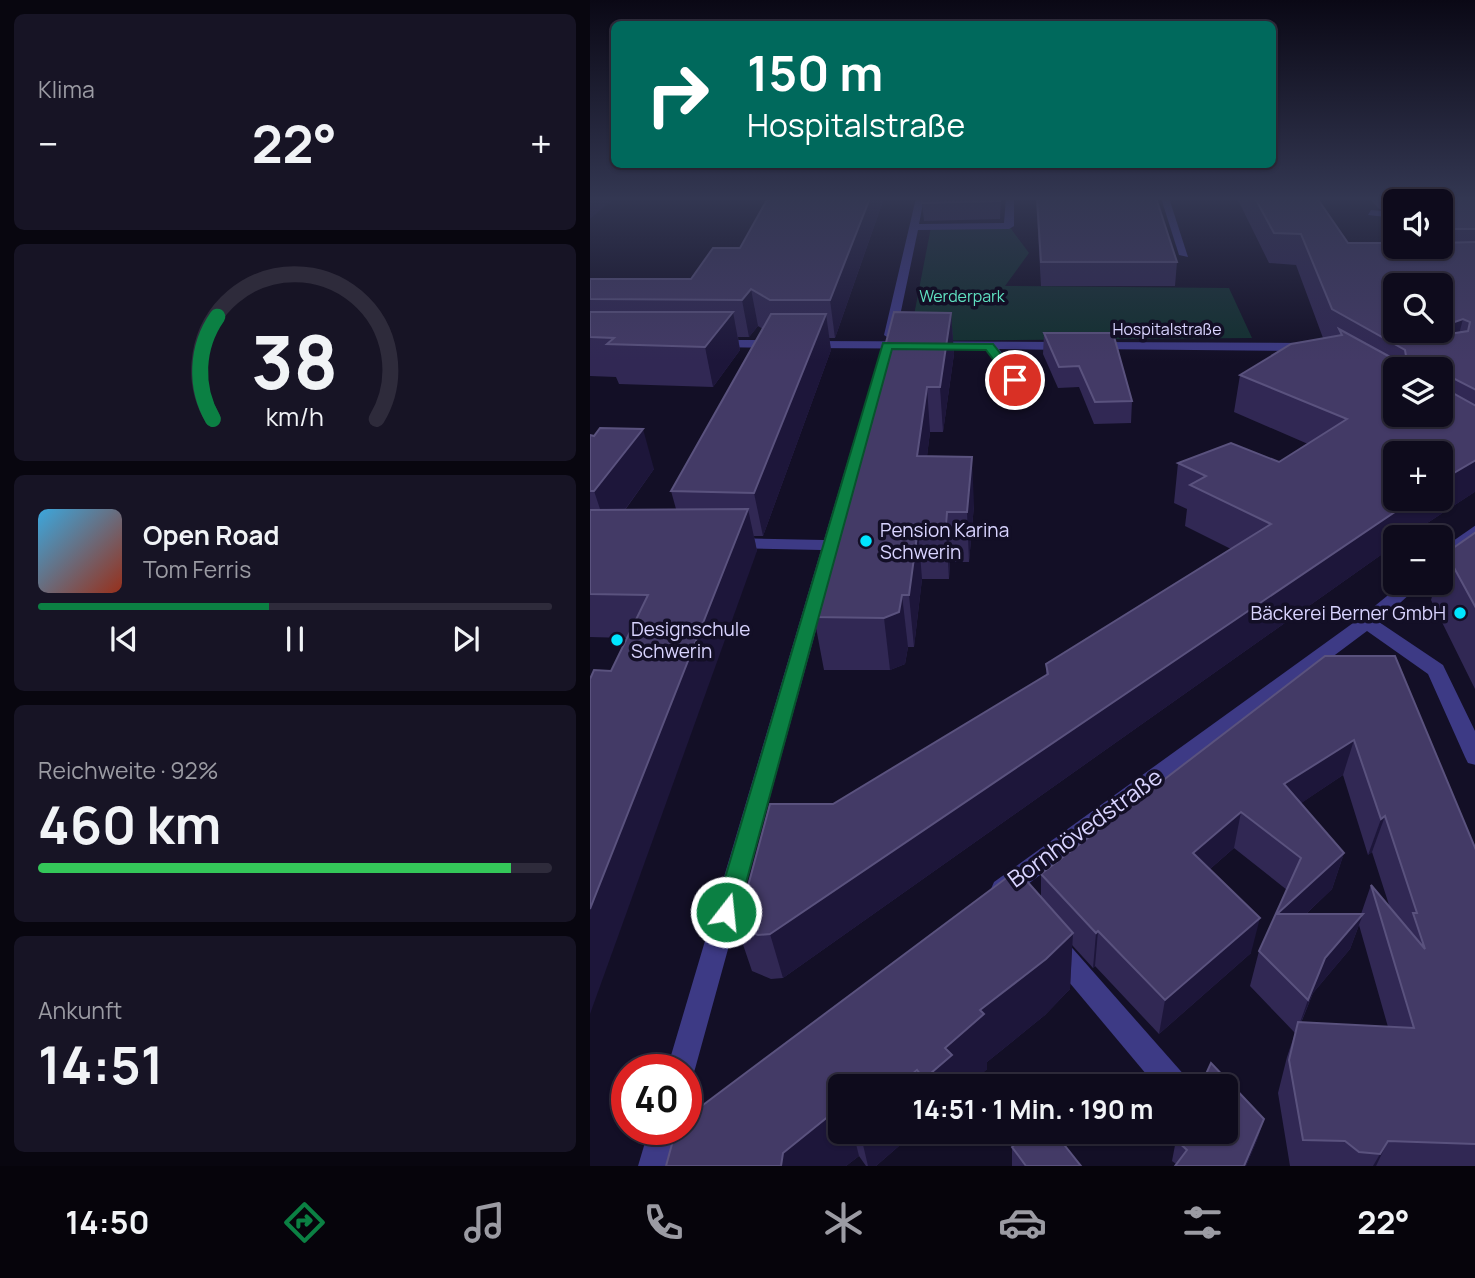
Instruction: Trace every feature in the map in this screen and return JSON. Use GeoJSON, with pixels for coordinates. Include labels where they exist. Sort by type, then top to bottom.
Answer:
{"type":"FeatureCollection","features":[{"type":"Feature","properties":{"kind":"street"},"geometry":{"type":"LineString","coordinates":[[880,372],[908,252]]}},
{"type":"Feature","properties":{"kind":"street"},"geometry":{"type":"LineString","coordinates":[[698,344],[1072,346]]}},
{"type":"Feature","properties":{"kind":"street"},"geometry":{"type":"LineString","coordinates":[[990,346],[1027,397]]}},
{"type":"Feature","properties":{"kind":"street","name":"Hospitalstraße"},"geometry":{"type":"LineString","coordinates":[[1086,346],[1320,347]]}},
{"type":"Feature","properties":{"kind":"street"},"geometry":{"type":"LineString","coordinates":[[685,1054],[872,398]]}},
{"type":"Feature","properties":{"kind":"street"},"geometry":{"type":"LineString","coordinates":[[1453,548],[1475,530]]}},
{"type":"Feature","properties":{"kind":"street"},"geometry":{"type":"LineString","coordinates":[[709,543],[831,545]]}},
{"type":"Feature","properties":{"kind":"street","name":"Bornhövedstraße"},"geometry":{"type":"LineString","coordinates":[[981,904],[1367,622],[1399,595]]}},
{"type":"Feature","properties":{"kind":"street"},"geometry":{"type":"LineString","coordinates":[[1367,622],[1436,670],[1475,757]]}},
{"type":"Feature","properties":{"kind":"street"},"geometry":{"type":"LineString","coordinates":[[1003,888],[1022,909]]}},
{"type":"Feature","properties":{"kind":"street"},"geometry":{"type":"LineString","coordinates":[[1040,930],[1165,1074]]}},
{"type":"Feature","properties":{"kind":"green space","name":"Werderpark"},"geometry":{"type":"Polygon","coordinates":[[[926,252],[1029,252],[1005,286],[1229,288],[1252,338],[909,341],[926,252]]]}},
{"type":"Feature","properties":{"kind":"building"},"geometry":{"type":"Polygon","coordinates":[[[710,252],[849,252],[830,300],[770,300],[751,289],[742,300],[590,299],[590,279],[691,279],[710,252]]]}},
{"type":"Feature","properties":{"kind":"building"},"geometry":{"type":"Polygon","coordinates":[[[1040,252],[1174,252],[1177,262],[1041,262],[1040,252]]]}},
{"type":"Feature","properties":{"kind":"building"},"geometry":{"type":"Polygon","coordinates":[[[1309,252],[1383,252],[1383,259],[1453,259],[1453,252],[1476,252],[1476,390],[1453,378],[1453,357],[1406,357],[1405,350],[1393,343],[1453,343],[1453,333],[1468,331],[1470,322],[1463,319],[1453,322],[1453,273],[1383,273],[1383,338],[1332,309],[1309,252]]]}},
{"type":"Feature","properties":{"kind":"building"},"geometry":{"type":"Polygon","coordinates":[[[590,312],[733,312],[705,347],[607,344],[614,338],[590,337],[590,312]]]}},
{"type":"Feature","properties":{"kind":"building"},"geometry":{"type":"Polygon","coordinates":[[[894,312],[951,313],[940,387],[927,387],[917,456],[972,457],[967,512],[947,512],[946,528],[918,528],[909,595],[902,595],[899,612],[884,618],[814,617],[894,312]]]}},
{"type":"Feature","properties":{"kind":"building"},"geometry":{"type":"Polygon","coordinates":[[[771,314],[826,314],[754,493],[671,491],[771,314]]]}},
{"type":"Feature","properties":{"kind":"building"},"geometry":{"type":"Polygon","coordinates":[[[1339,329],[1390,357],[1383,357],[1383,427],[1453,427],[1453,393],[1476,406],[1476,460],[1453,473],[1453,441],[1383,441],[1383,511],[1396,511],[770,934],[758,935],[737,927],[770,804],[833,804],[1048,674],[1046,664],[1271,524],[1190,485],[1206,476],[1178,463],[1231,443],[1279,462],[1347,419],[1240,375],[1291,344],[1342,335],[1339,329]]]}},
{"type":"Feature","properties":{"kind":"building"},"geometry":{"type":"Polygon","coordinates":[[[1044,333],[1113,333],[1132,401],[1095,402],[1079,366],[1059,367],[1044,333]]]}},
{"type":"Feature","properties":{"kind":"building"},"geometry":{"type":"Polygon","coordinates":[[[600,428],[643,429],[594,491],[590,491],[590,435],[594,436],[600,428]]]}},
{"type":"Feature","properties":{"kind":"building"},"geometry":{"type":"Polygon","coordinates":[[[748,509],[590,909],[590,679],[594,670],[611,671],[648,595],[590,594],[590,510],[748,509]]]}},
{"type":"Feature","properties":{"kind":"building"},"geometry":{"type":"Polygon","coordinates":[[[1476,532],[1476,608],[1453,566],[1453,548],[1476,532]]]}},
{"type":"Feature","properties":{"kind":"building"},"geometry":{"type":"Polygon","coordinates":[[[1325,656],[1395,656],[1476,850],[1476,1144],[1388,1141],[1380,1154],[1359,1152],[1345,1141],[1303,1140],[1289,1060],[1298,1022],[1414,1028],[1371,885],[1425,949],[1413,913],[1417,913],[1385,816],[1381,819],[1354,740],[1284,784],[1344,853],[1277,914],[1363,914],[1325,958],[1308,1000],[1259,951],[1301,858],[1241,812],[1193,853],[1260,918],[1165,1000],[1098,931],[1096,933],[1041,874],[1325,656]]]}},
{"type":"Feature","properties":{"kind":"building"},"geometry":{"type":"Polygon","coordinates":[[[1017,870],[1073,933],[1046,959],[980,1010],[984,1014],[945,1048],[952,1055],[930,1074],[920,1074],[917,1070],[912,1074],[828,1074],[828,1117],[783,1153],[781,1166],[666,1166],[672,1145],[702,1145],[702,1106],[1017,870]]]}},
{"type":"Feature","properties":{"kind":"building"},"geometry":{"type":"Polygon","coordinates":[[[1211,1063],[1221,1074],[1206,1074],[1211,1063]]]}},
{"type":"Feature","properties":{"kind":"building"},"geometry":{"type":"Polygon","coordinates":[[[1238,1092],[1264,1119],[1244,1166],[1175,1166],[1187,1150],[1180,1144],[1238,1144],[1238,1092]]]}},
{"type":"Feature","properties":{"kind":"building"},"geometry":{"type":"Polygon","coordinates":[[[1015,1144],[1064,1144],[1081,1166],[1026,1166],[1012,1147],[1015,1144]]]}},
{"type":"Feature","properties":{"kind":"place","name":"Pension Karina Schwerin"},"geometry":{"type":"Point","coordinates":[866,541]}},
{"type":"Feature","properties":{"kind":"place","name":"Bäckerei Berner GmbH"},"geometry":{"type":"Point","coordinates":[1460,613]}},
{"type":"Feature","properties":{"kind":"place","name":"Designschule Schwerin"},"geometry":{"type":"Point","coordinates":[617,640]}},
{"type":"Feature","properties":{"kind":"route"},"geometry":{"type":"LineString","coordinates":[[726,912],[887,345],[990,346],[1015,380]]}}]}
